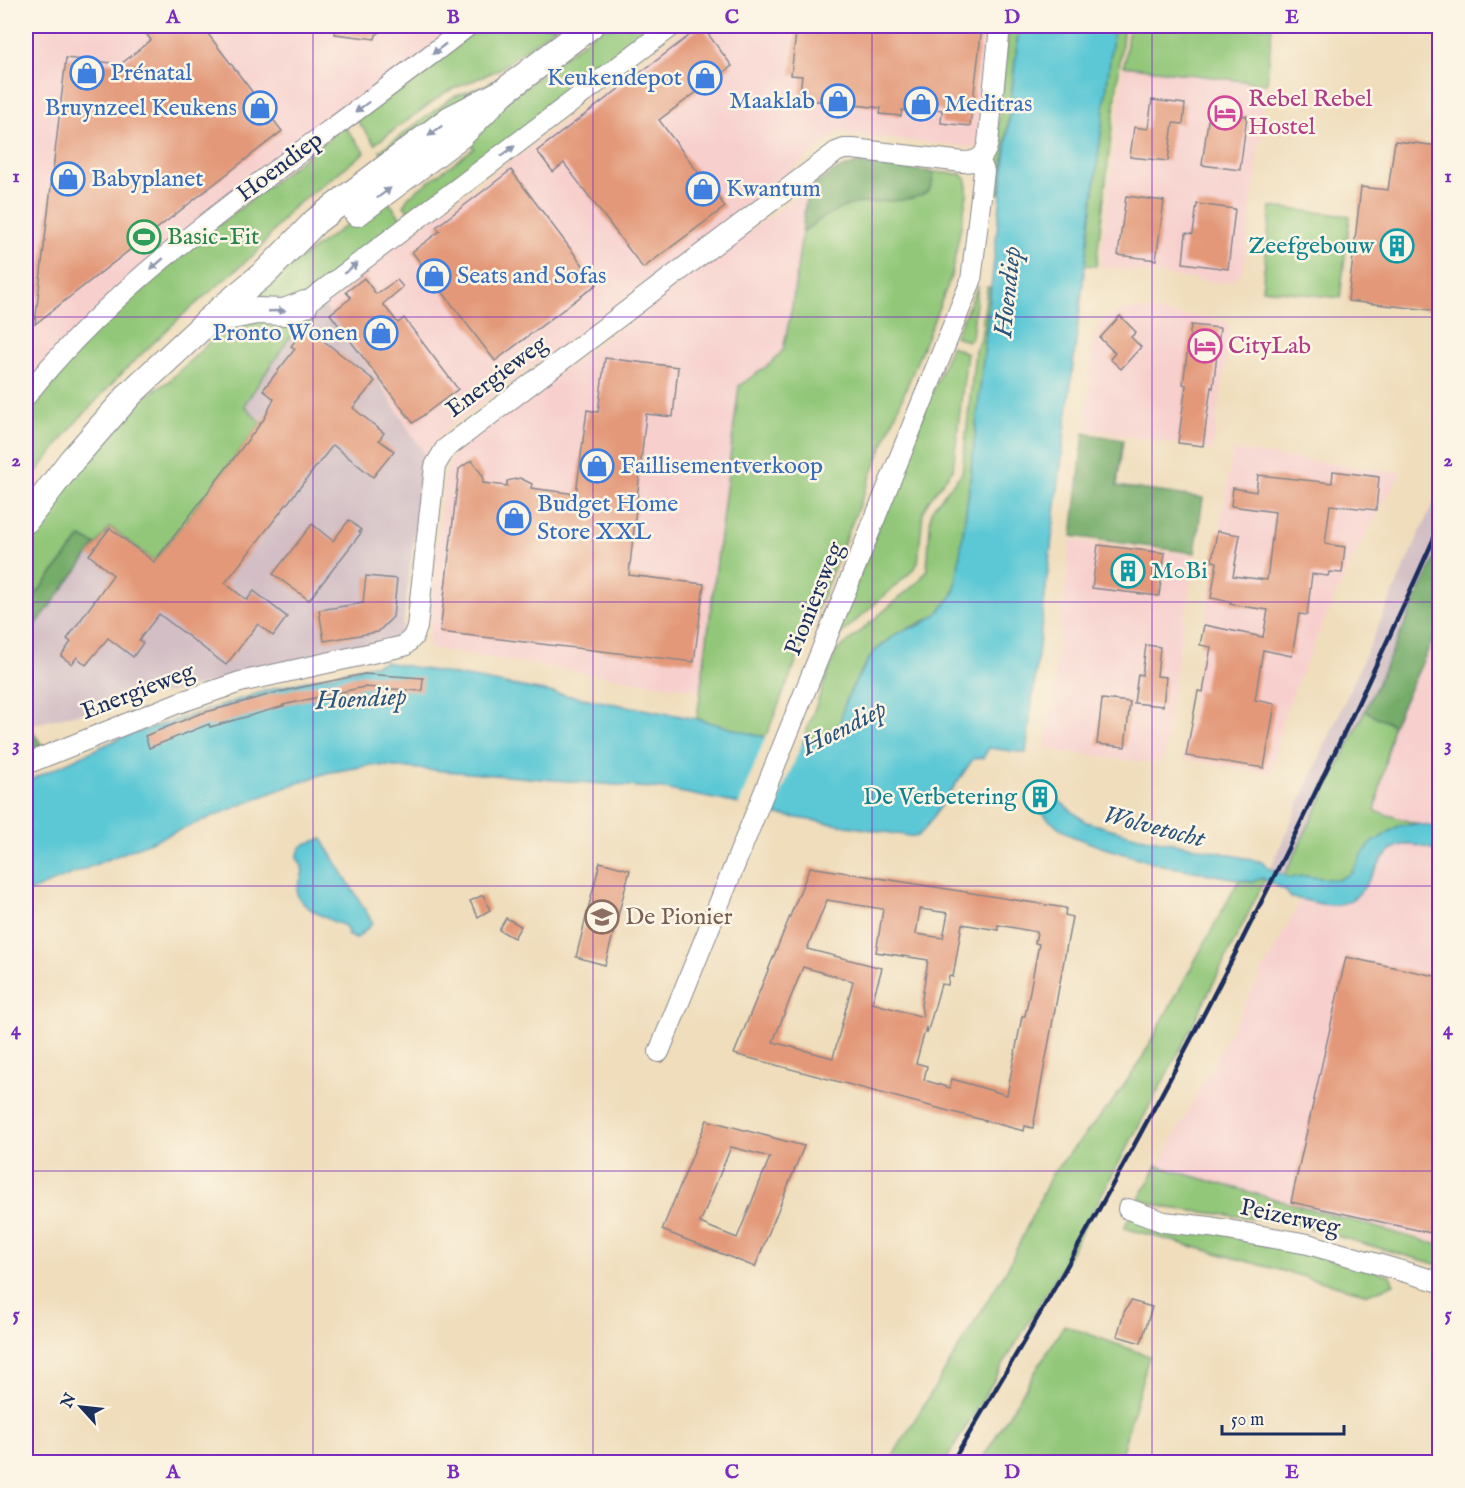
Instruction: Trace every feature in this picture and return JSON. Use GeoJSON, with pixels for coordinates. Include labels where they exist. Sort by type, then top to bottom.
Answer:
{"type":"FeatureCollection","features":[{"type":"Feature","properties":{"kind":"main road"},"geometry":{"type":"LineString","coordinates":[[26,520],[101,425],[164,360],[207,321],[266,272],[328,234],[462,134],[503,92],[590,26]]}},
{"type":"Feature","properties":{"kind":"main road"},"geometry":{"type":"LineString","coordinates":[[207,321],[256,311],[284,312],[305,304]]}},
{"type":"Feature","properties":{"kind":"street","name":"Hoendiep"},"geometry":{"type":"LineString","coordinates":[[26,396],[104,311],[182,241],[468,26]]}},
{"type":"Feature","properties":{"kind":"street"},"geometry":{"type":"LineString","coordinates":[[305,304],[672,26]]}},
{"type":"Feature","properties":{"kind":"street"},"geometry":{"type":"LineString","coordinates":[[979,159],[986,152],[988,143],[1000,26]]}},
{"type":"Feature","properties":{"kind":"street","name":"Energieweg"},"geometry":{"type":"LineString","coordinates":[[26,764],[178,703],[240,682],[404,646],[413,637],[417,627],[435,466],[445,449],[836,152],[853,149],[963,162],[979,159]]}},
{"type":"Feature","properties":{"kind":"street","name":"Pioniersweg"},"geometry":{"type":"LineString","coordinates":[[659,1052],[971,281],[984,171],[979,159]]}},
{"type":"Feature","properties":{"kind":"street","name":"Peizerweg"},"geometry":{"type":"LineString","coordinates":[[1128,1209],[1164,1222],[1210,1227],[1308,1244],[1440,1282]]}},
{"type":"Feature","properties":{"kind":"shaded area"},"geometry":{"type":"Polygon","coordinates":[[[26,26],[468,26],[26,402],[26,26]]]}},
{"type":"Feature","properties":{"kind":"shaded area"},"geometry":{"type":"Polygon","coordinates":[[[690,26],[989,26],[977,148],[836,133],[698,246],[444,431],[425,456],[376,377],[320,300],[543,138],[690,26]]]}},
{"type":"Feature","properties":{"kind":"shaded area"},"geometry":{"type":"Polygon","coordinates":[[[1124,66],[1267,84],[1243,271],[1233,280],[1220,283],[1100,266],[1124,66]]]}},
{"type":"Feature","properties":{"kind":"shaded area"},"geometry":{"type":"Polygon","coordinates":[[[807,190],[792,307],[783,350],[771,363],[739,386],[700,691],[428,648],[442,494],[448,463],[462,447],[727,246],[807,190]]]}},
{"type":"Feature","properties":{"kind":"shaded area"},"geometry":{"type":"Polygon","coordinates":[[[320,300],[376,377],[425,456],[401,638],[26,726],[26,622],[105,522],[320,300]]]}},
{"type":"Feature","properties":{"kind":"shaded area"},"geometry":{"type":"Polygon","coordinates":[[[1137,309],[1226,322],[1229,327],[1212,450],[1085,429],[1094,339],[1100,325],[1116,312],[1137,309]]]}},
{"type":"Feature","properties":{"kind":"shaded area"},"geometry":{"type":"Polygon","coordinates":[[[1233,450],[1401,473],[1351,561],[1316,639],[1283,717],[1271,773],[1183,759],[1233,450]]]}},
{"type":"Feature","properties":{"kind":"shaded area"},"geometry":{"type":"Polygon","coordinates":[[[1439,490],[1439,548],[1365,711],[1284,876],[1270,869],[1439,490]]]}},
{"type":"Feature","properties":{"kind":"shaded area"},"geometry":{"type":"Polygon","coordinates":[[[1071,540],[1196,555],[1176,664],[1165,754],[1156,762],[1149,763],[1046,749],[1071,540]]]}},
{"type":"Feature","properties":{"kind":"shaded area"},"geometry":{"type":"Polygon","coordinates":[[[1439,627],[1439,1243],[1158,1167],[1306,890],[1417,824],[1374,811],[1393,725],[1439,627]]]}},
{"type":"Feature","properties":{"kind":"green space"},"geometry":{"type":"Polygon","coordinates":[[[474,26],[557,26],[498,70],[446,92],[375,144],[355,118],[474,26]]]}},
{"type":"Feature","properties":{"kind":"green space"},"geometry":{"type":"Polygon","coordinates":[[[568,26],[574,26],[388,160],[380,151],[453,97],[484,86],[503,75],[568,26]]]}},
{"type":"Feature","properties":{"kind":"green space"},"geometry":{"type":"Polygon","coordinates":[[[604,26],[665,26],[412,215],[404,206],[408,197],[474,148],[469,140],[504,103],[604,26]]]}},
{"type":"Feature","properties":{"kind":"green space"},"geometry":{"type":"Polygon","coordinates":[[[1009,26],[1019,26],[1000,193],[991,191],[1009,26]]]}},
{"type":"Feature","properties":{"kind":"green space"},"geometry":{"type":"Polygon","coordinates":[[[1114,26],[1124,26],[1096,266],[1085,265],[1114,26]]]}},
{"type":"Feature","properties":{"kind":"green space"},"geometry":{"type":"Polygon","coordinates":[[[1129,26],[1272,26],[1267,84],[1124,66],[1129,26]]]}},
{"type":"Feature","properties":{"kind":"green space"},"geometry":{"type":"Polygon","coordinates":[[[344,126],[365,152],[291,209],[257,252],[185,313],[128,367],[77,421],[26,485],[26,403],[119,304],[344,126]]]}},
{"type":"Feature","properties":{"kind":"green space"},"geometry":{"type":"Polygon","coordinates":[[[857,163],[933,172],[932,184],[929,190],[913,198],[859,203],[844,207],[825,216],[802,232],[807,190],[835,171],[857,163]]]}},
{"type":"Feature","properties":{"kind":"green space"},"geometry":{"type":"Polygon","coordinates":[[[933,172],[961,174],[967,180],[967,195],[951,277],[766,736],[697,719],[739,386],[771,363],[783,350],[792,307],[802,232],[836,209],[854,204],[891,200],[932,184],[933,172]]]}},
{"type":"Feature","properties":{"kind":"green space"},"geometry":{"type":"Polygon","coordinates":[[[385,197],[404,222],[303,299],[247,308],[257,290],[385,197]]]}},
{"type":"Feature","properties":{"kind":"green space"},"geometry":{"type":"Polygon","coordinates":[[[1271,207],[1350,216],[1340,298],[1262,289],[1271,207]]]}},
{"type":"Feature","properties":{"kind":"green space"},"geometry":{"type":"Polygon","coordinates":[[[978,286],[972,336],[967,341],[955,336],[978,286]]]}},
{"type":"Feature","properties":{"kind":"green space"},"geometry":{"type":"Polygon","coordinates":[[[987,287],[990,287],[975,441],[959,569],[952,595],[939,612],[893,636],[871,656],[846,700],[835,737],[824,743],[802,743],[836,652],[920,580],[927,569],[931,512],[962,473],[975,351],[981,339],[987,287]]]}},
{"type":"Feature","properties":{"kind":"green space"},"geometry":{"type":"Polygon","coordinates":[[[307,308],[314,320],[290,337],[244,405],[261,423],[154,561],[110,527],[96,545],[81,537],[26,607],[26,542],[86,461],[139,400],[168,382],[219,333],[230,326],[307,308]]]}},
{"type":"Feature","properties":{"kind":"green space"},"geometry":{"type":"Polygon","coordinates":[[[951,346],[967,353],[953,469],[929,500],[923,512],[918,563],[910,573],[832,642],[951,346]]]}},
{"type":"Feature","properties":{"kind":"green space"},"geometry":{"type":"Polygon","coordinates":[[[1084,433],[1123,440],[1117,486],[1203,498],[1195,553],[1072,536],[1084,433]]]}},
{"type":"Feature","properties":{"kind":"green space"},"geometry":{"type":"Polygon","coordinates":[[[81,537],[96,545],[26,638],[26,607],[81,537]]]}},
{"type":"Feature","properties":{"kind":"green space"},"geometry":{"type":"Polygon","coordinates":[[[1436,556],[1439,558],[1439,627],[1393,725],[1365,711],[1436,556]]]}},
{"type":"Feature","properties":{"kind":"green space"},"geometry":{"type":"Polygon","coordinates":[[[1365,711],[1393,725],[1375,811],[1418,824],[1398,826],[1347,877],[1333,881],[1304,876],[1290,878],[1284,876],[1365,711]]]}},
{"type":"Feature","properties":{"kind":"green space"},"geometry":{"type":"Polygon","coordinates":[[[26,727],[32,730],[43,747],[26,752],[26,727]]]}},
{"type":"Feature","properties":{"kind":"green space"},"geometry":{"type":"Polygon","coordinates":[[[1259,878],[1265,880],[1181,1048],[1070,1253],[945,1462],[889,1462],[1007,1269],[1052,1174],[1113,1101],[1138,1065],[1239,880],[1252,882],[1259,878]]]}},
{"type":"Feature","properties":{"kind":"green space"},"geometry":{"type":"Polygon","coordinates":[[[1157,1166],[1439,1245],[1439,1265],[1287,1222],[1168,1208],[1139,1199],[1157,1166]]]}},
{"type":"Feature","properties":{"kind":"green space"},"geometry":{"type":"Polygon","coordinates":[[[1132,1212],[1191,1224],[1390,1275],[1394,1284],[1368,1294],[1124,1228],[1132,1212]]]}},
{"type":"Feature","properties":{"kind":"green space"},"geometry":{"type":"Polygon","coordinates":[[[1064,1325],[1149,1356],[1119,1462],[980,1462],[1064,1325]]]}},
{"type":"Feature","properties":{"kind":"water"},"geometry":{"type":"Polygon","coordinates":[[[1019,26],[1114,26],[1026,753],[989,748],[983,758],[973,759],[925,829],[916,837],[772,814],[770,810],[664,789],[372,765],[326,773],[273,792],[26,893],[26,782],[120,738],[269,690],[385,662],[697,719],[759,736],[802,743],[821,743],[834,738],[845,703],[856,680],[874,652],[898,633],[920,625],[938,613],[954,593],[970,483],[1019,26]]]}},
{"type":"Feature","properties":{"kind":"water"},"geometry":{"type":"Polygon","coordinates":[[[1048,792],[1086,822],[1139,837],[1263,862],[1268,868],[1290,878],[1304,876],[1338,880],[1352,873],[1363,853],[1372,843],[1398,826],[1418,824],[1439,828],[1439,851],[1412,845],[1403,845],[1393,849],[1385,855],[1367,883],[1352,899],[1341,904],[1323,904],[1291,898],[1285,890],[1262,878],[1252,882],[1162,865],[1072,836],[1050,821],[1037,807],[1048,792]]]}},
{"type":"Feature","properties":{"kind":"water"},"geometry":{"type":"Polygon","coordinates":[[[322,839],[373,923],[356,939],[347,935],[348,931],[344,925],[317,913],[299,898],[297,891],[303,873],[297,858],[298,853],[305,844],[322,839]]]}},
{"type":"Feature","properties":{"kind":"pier"},"geometry":{"type":"Polygon","coordinates":[[[767,733],[803,740],[772,817],[768,813],[738,807],[767,733]]]}},
{"type":"Feature","properties":{"kind":"building"},"geometry":{"type":"Polygon","coordinates":[[[140,26],[202,26],[282,131],[35,324],[66,58],[121,64],[151,40],[140,26]]]}},
{"type":"Feature","properties":{"kind":"building"},"geometry":{"type":"Polygon","coordinates":[[[335,26],[388,26],[376,35],[375,39],[335,34],[335,26]]]}},
{"type":"Feature","properties":{"kind":"building"},"geometry":{"type":"Polygon","coordinates":[[[702,26],[732,66],[659,120],[725,207],[643,268],[564,163],[553,172],[537,151],[702,26]]]}},
{"type":"Feature","properties":{"kind":"building"},"geometry":{"type":"Polygon","coordinates":[[[805,26],[982,26],[970,126],[941,123],[942,110],[912,106],[912,111],[902,110],[901,116],[880,114],[881,108],[799,99],[802,76],[791,75],[796,33],[804,34],[805,26]]]}},
{"type":"Feature","properties":{"kind":"building"},"geometry":{"type":"Polygon","coordinates":[[[1152,100],[1185,104],[1183,124],[1173,123],[1168,161],[1130,157],[1134,127],[1148,129],[1152,100]]]}},
{"type":"Feature","properties":{"kind":"building"},"geometry":{"type":"Polygon","coordinates":[[[1219,105],[1240,108],[1239,115],[1247,116],[1240,170],[1202,165],[1208,120],[1217,121],[1219,105]]]}},
{"type":"Feature","properties":{"kind":"building","name":"Zeefgebouw"},"geometry":{"type":"Polygon","coordinates":[[[1395,141],[1440,146],[1440,311],[1348,301],[1361,187],[1388,190],[1395,141]]]}},
{"type":"Feature","properties":{"kind":"building"},"geometry":{"type":"Polygon","coordinates":[[[511,170],[597,284],[495,361],[412,252],[440,231],[436,227],[511,170]]]}},
{"type":"Feature","properties":{"kind":"building"},"geometry":{"type":"Polygon","coordinates":[[[1126,196],[1164,201],[1156,260],[1118,255],[1126,196]]]}},
{"type":"Feature","properties":{"kind":"building"},"geometry":{"type":"Polygon","coordinates":[[[1197,204],[1235,209],[1228,269],[1183,263],[1186,233],[1193,234],[1197,204]]]}},
{"type":"Feature","properties":{"kind":"building"},"geometry":{"type":"Polygon","coordinates":[[[364,278],[376,294],[397,280],[403,287],[383,304],[398,323],[404,318],[458,389],[413,423],[330,314],[351,298],[346,292],[364,278]]]}},
{"type":"Feature","properties":{"kind":"building"},"geometry":{"type":"Polygon","coordinates":[[[1120,316],[1136,332],[1131,337],[1141,347],[1121,369],[1110,359],[1115,353],[1100,338],[1120,316]]]}},
{"type":"Feature","properties":{"kind":"building"},"geometry":{"type":"Polygon","coordinates":[[[1191,325],[1220,328],[1203,446],[1178,443],[1191,325]]]}},
{"type":"Feature","properties":{"kind":"building"},"geometry":{"type":"Polygon","coordinates":[[[306,327],[375,381],[353,408],[384,433],[379,440],[394,451],[373,477],[333,445],[225,583],[247,600],[254,591],[287,617],[273,636],[258,624],[226,665],[159,614],[139,640],[143,643],[133,657],[108,638],[86,665],[77,657],[72,664],[61,656],[71,642],[67,639],[113,575],[89,555],[110,528],[154,562],[264,419],[274,399],[263,390],[295,349],[291,346],[306,327]]]}},
{"type":"Feature","properties":{"kind":"building"},"geometry":{"type":"Polygon","coordinates":[[[605,358],[678,367],[673,417],[646,414],[629,575],[704,584],[694,662],[440,632],[459,469],[472,460],[483,476],[483,483],[507,486],[507,481],[520,478],[532,484],[531,488],[576,494],[587,410],[598,412],[605,358]]]}},
{"type":"Feature","properties":{"kind":"building"},"geometry":{"type":"Polygon","coordinates":[[[1333,471],[1379,477],[1376,510],[1330,505],[1325,544],[1345,547],[1342,573],[1329,572],[1328,576],[1312,574],[1307,615],[1299,614],[1292,656],[1263,650],[1255,700],[1275,704],[1264,768],[1186,756],[1198,691],[1203,692],[1211,647],[1200,645],[1204,625],[1263,637],[1268,610],[1230,604],[1231,602],[1211,598],[1217,562],[1212,561],[1217,531],[1240,535],[1233,576],[1267,580],[1275,512],[1231,506],[1233,488],[1256,492],[1258,475],[1332,483],[1333,471]]]}},
{"type":"Feature","properties":{"kind":"building"},"geometry":{"type":"Polygon","coordinates":[[[349,520],[361,530],[359,532],[361,533],[309,600],[273,574],[312,524],[333,541],[349,520]]]}},
{"type":"Feature","properties":{"kind":"building","name":"M0Bi"},"geometry":{"type":"Polygon","coordinates":[[[1098,545],[1165,553],[1159,596],[1092,588],[1098,545]]]}},
{"type":"Feature","properties":{"kind":"building"},"geometry":{"type":"Polygon","coordinates":[[[366,576],[397,579],[393,617],[378,632],[324,641],[319,610],[363,603],[366,576]]]}},
{"type":"Feature","properties":{"kind":"building"},"geometry":{"type":"Polygon","coordinates":[[[1146,645],[1160,647],[1157,676],[1166,677],[1163,706],[1134,703],[1138,674],[1142,675],[1146,645]]]}},
{"type":"Feature","properties":{"kind":"building"},"geometry":{"type":"Polygon","coordinates":[[[364,674],[423,678],[422,691],[364,687],[283,705],[210,727],[209,724],[149,748],[145,736],[199,714],[279,692],[364,674]]]}},
{"type":"Feature","properties":{"kind":"building"},"geometry":{"type":"Polygon","coordinates":[[[1102,699],[1130,702],[1125,747],[1097,744],[1102,699]]]}},
{"type":"Feature","properties":{"kind":"building"},"geometry":{"type":"Polygon","coordinates":[[[600,862],[630,870],[605,965],[576,957],[600,862]]]}},
{"type":"Feature","properties":{"kind":"building"},"geometry":{"type":"Polygon","coordinates":[[[810,867],[1066,908],[1065,915],[1072,917],[1033,1128],[1025,1126],[1024,1131],[734,1054],[810,867]],[[827,900],[807,949],[882,968],[872,1003],[923,1017],[921,1005],[928,960],[876,952],[883,909],[827,900]],[[920,909],[916,934],[943,938],[948,913],[920,909]],[[962,924],[953,977],[949,976],[948,985],[941,984],[916,1063],[927,1066],[924,1080],[950,1088],[952,1079],[1007,1095],[1039,944],[1035,943],[1037,932],[998,925],[998,930],[962,924]],[[803,967],[773,1042],[833,1058],[853,981],[803,967]]]}},
{"type":"Feature","properties":{"kind":"building"},"geometry":{"type":"Polygon","coordinates":[[[483,895],[490,910],[478,917],[470,901],[483,895]]]}},
{"type":"Feature","properties":{"kind":"building"},"geometry":{"type":"Polygon","coordinates":[[[506,918],[521,926],[514,938],[499,930],[506,918]]]}},
{"type":"Feature","properties":{"kind":"building"},"geometry":{"type":"Polygon","coordinates":[[[1346,957],[1440,977],[1440,1235],[1291,1202],[1346,957]]]}},
{"type":"Feature","properties":{"kind":"building"},"geometry":{"type":"Polygon","coordinates":[[[707,1120],[804,1146],[755,1267],[662,1230],[707,1120]],[[731,1147],[700,1223],[737,1238],[770,1157],[731,1147]]]}},
{"type":"Feature","properties":{"kind":"building"},"geometry":{"type":"Polygon","coordinates":[[[1131,1301],[1152,1307],[1141,1343],[1117,1336],[1124,1312],[1131,1301]]]}},
{"type":"Feature","properties":{"kind":"railway"},"geometry":{"type":"LineString","coordinates":[[952,1462],[1085,1234],[1211,1001],[1329,765],[1440,525]]}},
{"type":"Feature","properties":{"kind":"place","name":"Prénatal"},"geometry":{"type":"Point","coordinates":[87,73]}},
{"type":"Feature","properties":{"kind":"place","name":"Keukendepot"},"geometry":{"type":"Point","coordinates":[705,78]}},
{"type":"Feature","properties":{"kind":"place","name":"Maaklab"},"geometry":{"type":"Point","coordinates":[838,101]}},
{"type":"Feature","properties":{"kind":"place","name":"Meditras"},"geometry":{"type":"Point","coordinates":[921,104]}},
{"type":"Feature","properties":{"kind":"place","name":"Bruynzeel Keukens"},"geometry":{"type":"Point","coordinates":[260,108]}},
{"type":"Feature","properties":{"kind":"place","name":"Rebel Rebel Hostel"},"geometry":{"type":"Point","coordinates":[1225,113]}},
{"type":"Feature","properties":{"kind":"place","name":"Babyplanet"},"geometry":{"type":"Point","coordinates":[68,179]}},
{"type":"Feature","properties":{"kind":"place","name":"Kwantum"},"geometry":{"type":"Point","coordinates":[703,189]}},
{"type":"Feature","properties":{"kind":"place","name":"Basic-Fit"},"geometry":{"type":"Point","coordinates":[144,237]}},
{"type":"Feature","properties":{"kind":"place","name":"Zeefgebouw"},"geometry":{"type":"Point","coordinates":[1397,246]}},
{"type":"Feature","properties":{"kind":"place","name":"Seats and Sofas"},"geometry":{"type":"Point","coordinates":[434,276]}},
{"type":"Feature","properties":{"kind":"place","name":"Pronto Wonen"},"geometry":{"type":"Point","coordinates":[381,333]}},
{"type":"Feature","properties":{"kind":"place","name":"CityLab"},"geometry":{"type":"Point","coordinates":[1205,346]}},
{"type":"Feature","properties":{"kind":"place","name":"Faillisementverkoop"},"geometry":{"type":"Point","coordinates":[597,466]}},
{"type":"Feature","properties":{"kind":"place","name":"Budget Home Store XXL"},"geometry":{"type":"Point","coordinates":[514,518]}},
{"type":"Feature","properties":{"kind":"place","name":"M0Bi"},"geometry":{"type":"Point","coordinates":[1128,571]}},
{"type":"Feature","properties":{"kind":"place","name":"De Verbetering"},"geometry":{"type":"Point","coordinates":[1040,797]}},
{"type":"Feature","properties":{"kind":"place","name":"De Pionier"},"geometry":{"type":"Point","coordinates":[602,917]}},
{"type":"Feature","properties":{"kind":"water label","name":"Wolvetocht"},"geometry":{"type":"Point","coordinates":[1154,827]}}]}
